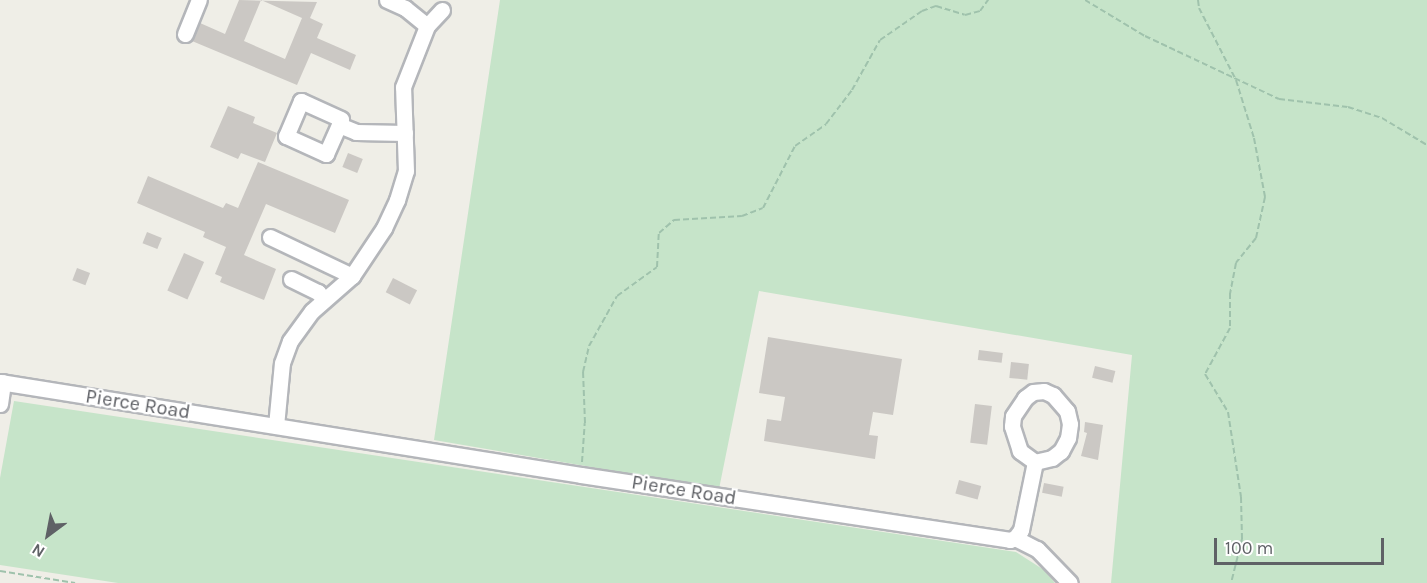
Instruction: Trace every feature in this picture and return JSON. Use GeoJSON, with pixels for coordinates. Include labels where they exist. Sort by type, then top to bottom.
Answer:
{"type":"FeatureCollection","features":[{"type":"Feature","properties":{"kind":"lane"},"geometry":{"type":"LineString","coordinates":[[185,34],[199,0]]}},
{"type":"Feature","properties":{"kind":"lane"},"geometry":{"type":"LineString","coordinates":[[387,0],[405,8],[427,26]]}},
{"type":"Feature","properties":{"kind":"lane"},"geometry":{"type":"LineString","coordinates":[[276,426],[282,363],[302,323],[352,276],[384,228],[397,200],[406,171],[403,87],[427,26],[442,10]]}},
{"type":"Feature","properties":{"kind":"lane"},"geometry":{"type":"LineString","coordinates":[[339,125],[356,132],[405,133]]}},
{"type":"Feature","properties":{"kind":"lane"},"geometry":{"type":"LineString","coordinates":[[270,237],[352,276]]}},
{"type":"Feature","properties":{"kind":"lane"},"geometry":{"type":"LineString","coordinates":[[291,279],[318,292],[324,300]]}},
{"type":"Feature","properties":{"kind":"lane"},"geometry":{"type":"LineString","coordinates":[[0,404],[2,382]]}},
{"type":"Feature","properties":{"kind":"lane","name":"Pierce Road"},"geometry":{"type":"LineString","coordinates":[[2,382],[581,475],[1010,540],[1015,538]]}},
{"type":"Feature","properties":{"kind":"lane"},"geometry":{"type":"LineString","coordinates":[[1033,392],[1044,392],[1053,394],[1060,402],[1067,411],[1070,424],[1068,438],[1062,451],[1044,462],[1035,462],[1020,450],[1012,426],[1013,416],[1025,398],[1033,392]]}},
{"type":"Feature","properties":{"kind":"lane"},"geometry":{"type":"LineString","coordinates":[[1035,462],[1024,518],[1015,538],[1046,557],[1070,583]]}},
{"type":"Feature","properties":{"kind":"path"},"geometry":{"type":"LineString","coordinates":[[581,475],[585,423],[583,372],[589,346],[617,296],[657,267],[659,233],[674,220],[742,216],[764,208],[795,146],[826,124],[852,90],[880,40],[922,11],[936,6],[965,15],[980,11],[988,0]]}},
{"type":"Feature","properties":{"kind":"path"},"geometry":{"type":"LineString","coordinates":[[1085,0],[1145,36],[1279,99],[1348,107],[1382,118],[1427,145]]}},
{"type":"Feature","properties":{"kind":"path"},"geometry":{"type":"LineString","coordinates":[[1198,0],[1199,8],[1234,78],[1254,138],[1265,197],[1256,238],[1236,262],[1230,292],[1230,328],[1205,375],[1228,412],[1241,497],[1242,539],[1231,583]]}},
{"type":"Feature","properties":{"kind":"path"},"geometry":{"type":"LineString","coordinates":[[0,571],[75,583]]}},
{"type":"Feature","properties":{"kind":"green space"},"geometry":{"type":"Polygon","coordinates":[[[500,0],[1427,0],[1427,583],[1111,583],[1132,355],[759,291],[719,489],[434,440],[500,0]]]}},
{"type":"Feature","properties":{"kind":"green space"},"geometry":{"type":"Polygon","coordinates":[[[14,401],[1016,552],[1044,570],[1055,583],[118,583],[0,565],[0,478],[14,401]]]}},
{"type":"Feature","properties":{"kind":"building"},"geometry":{"type":"Polygon","coordinates":[[[239,0],[261,1],[244,41],[285,59],[302,18],[262,1],[317,2],[310,18],[323,24],[317,38],[356,55],[350,70],[311,53],[297,85],[192,41],[200,23],[225,34],[239,0]]]}},
{"type":"Feature","properties":{"kind":"building"},"geometry":{"type":"Polygon","coordinates":[[[228,106],[255,117],[253,123],[277,133],[265,162],[241,153],[238,159],[210,147],[228,106]]]}},
{"type":"Feature","properties":{"kind":"building"},"geometry":{"type":"Polygon","coordinates":[[[348,153],[363,159],[357,173],[342,167],[348,153]]]}},
{"type":"Feature","properties":{"kind":"building"},"geometry":{"type":"Polygon","coordinates":[[[258,162],[349,200],[335,233],[266,204],[244,255],[276,269],[264,300],[220,282],[222,277],[215,274],[226,247],[203,237],[205,232],[137,203],[148,176],[223,208],[226,203],[238,208],[258,162]]]}},
{"type":"Feature","properties":{"kind":"building"},"geometry":{"type":"Polygon","coordinates":[[[147,232],[162,238],[157,249],[143,243],[147,232]]]}},
{"type":"Feature","properties":{"kind":"building"},"geometry":{"type":"Polygon","coordinates":[[[184,253],[204,262],[187,299],[167,290],[184,253]]]}},
{"type":"Feature","properties":{"kind":"building"},"geometry":{"type":"Polygon","coordinates":[[[77,268],[90,273],[85,285],[72,280],[77,268]]]}},
{"type":"Feature","properties":{"kind":"building"},"geometry":{"type":"Polygon","coordinates":[[[393,278],[417,290],[410,305],[386,292],[393,278]]]}},
{"type":"Feature","properties":{"kind":"building"},"geometry":{"type":"Polygon","coordinates":[[[768,337],[902,359],[893,415],[873,412],[869,435],[878,436],[875,459],[764,441],[767,419],[781,421],[785,397],[759,393],[768,337]]]}},
{"type":"Feature","properties":{"kind":"building"},"geometry":{"type":"Polygon","coordinates":[[[979,350],[1003,353],[1002,363],[978,360],[979,350]]]}},
{"type":"Feature","properties":{"kind":"building"},"geometry":{"type":"Polygon","coordinates":[[[1011,362],[1029,364],[1027,380],[1009,378],[1011,362]]]}},
{"type":"Feature","properties":{"kind":"building"},"geometry":{"type":"Polygon","coordinates":[[[1095,366],[1115,371],[1112,383],[1092,378],[1095,366]]]}},
{"type":"Feature","properties":{"kind":"building"},"geometry":{"type":"Polygon","coordinates":[[[975,404],[992,406],[987,445],[970,443],[975,404]]]}},
{"type":"Feature","properties":{"kind":"building"},"geometry":{"type":"Polygon","coordinates":[[[1085,422],[1103,425],[1098,460],[1081,456],[1087,433],[1084,432],[1085,422]]]}},
{"type":"Feature","properties":{"kind":"building"},"geometry":{"type":"Polygon","coordinates":[[[959,480],[981,486],[978,499],[955,494],[959,480]]]}},
{"type":"Feature","properties":{"kind":"building"},"geometry":{"type":"Polygon","coordinates":[[[1044,483],[1064,487],[1062,497],[1042,493],[1044,483]]]}}]}
